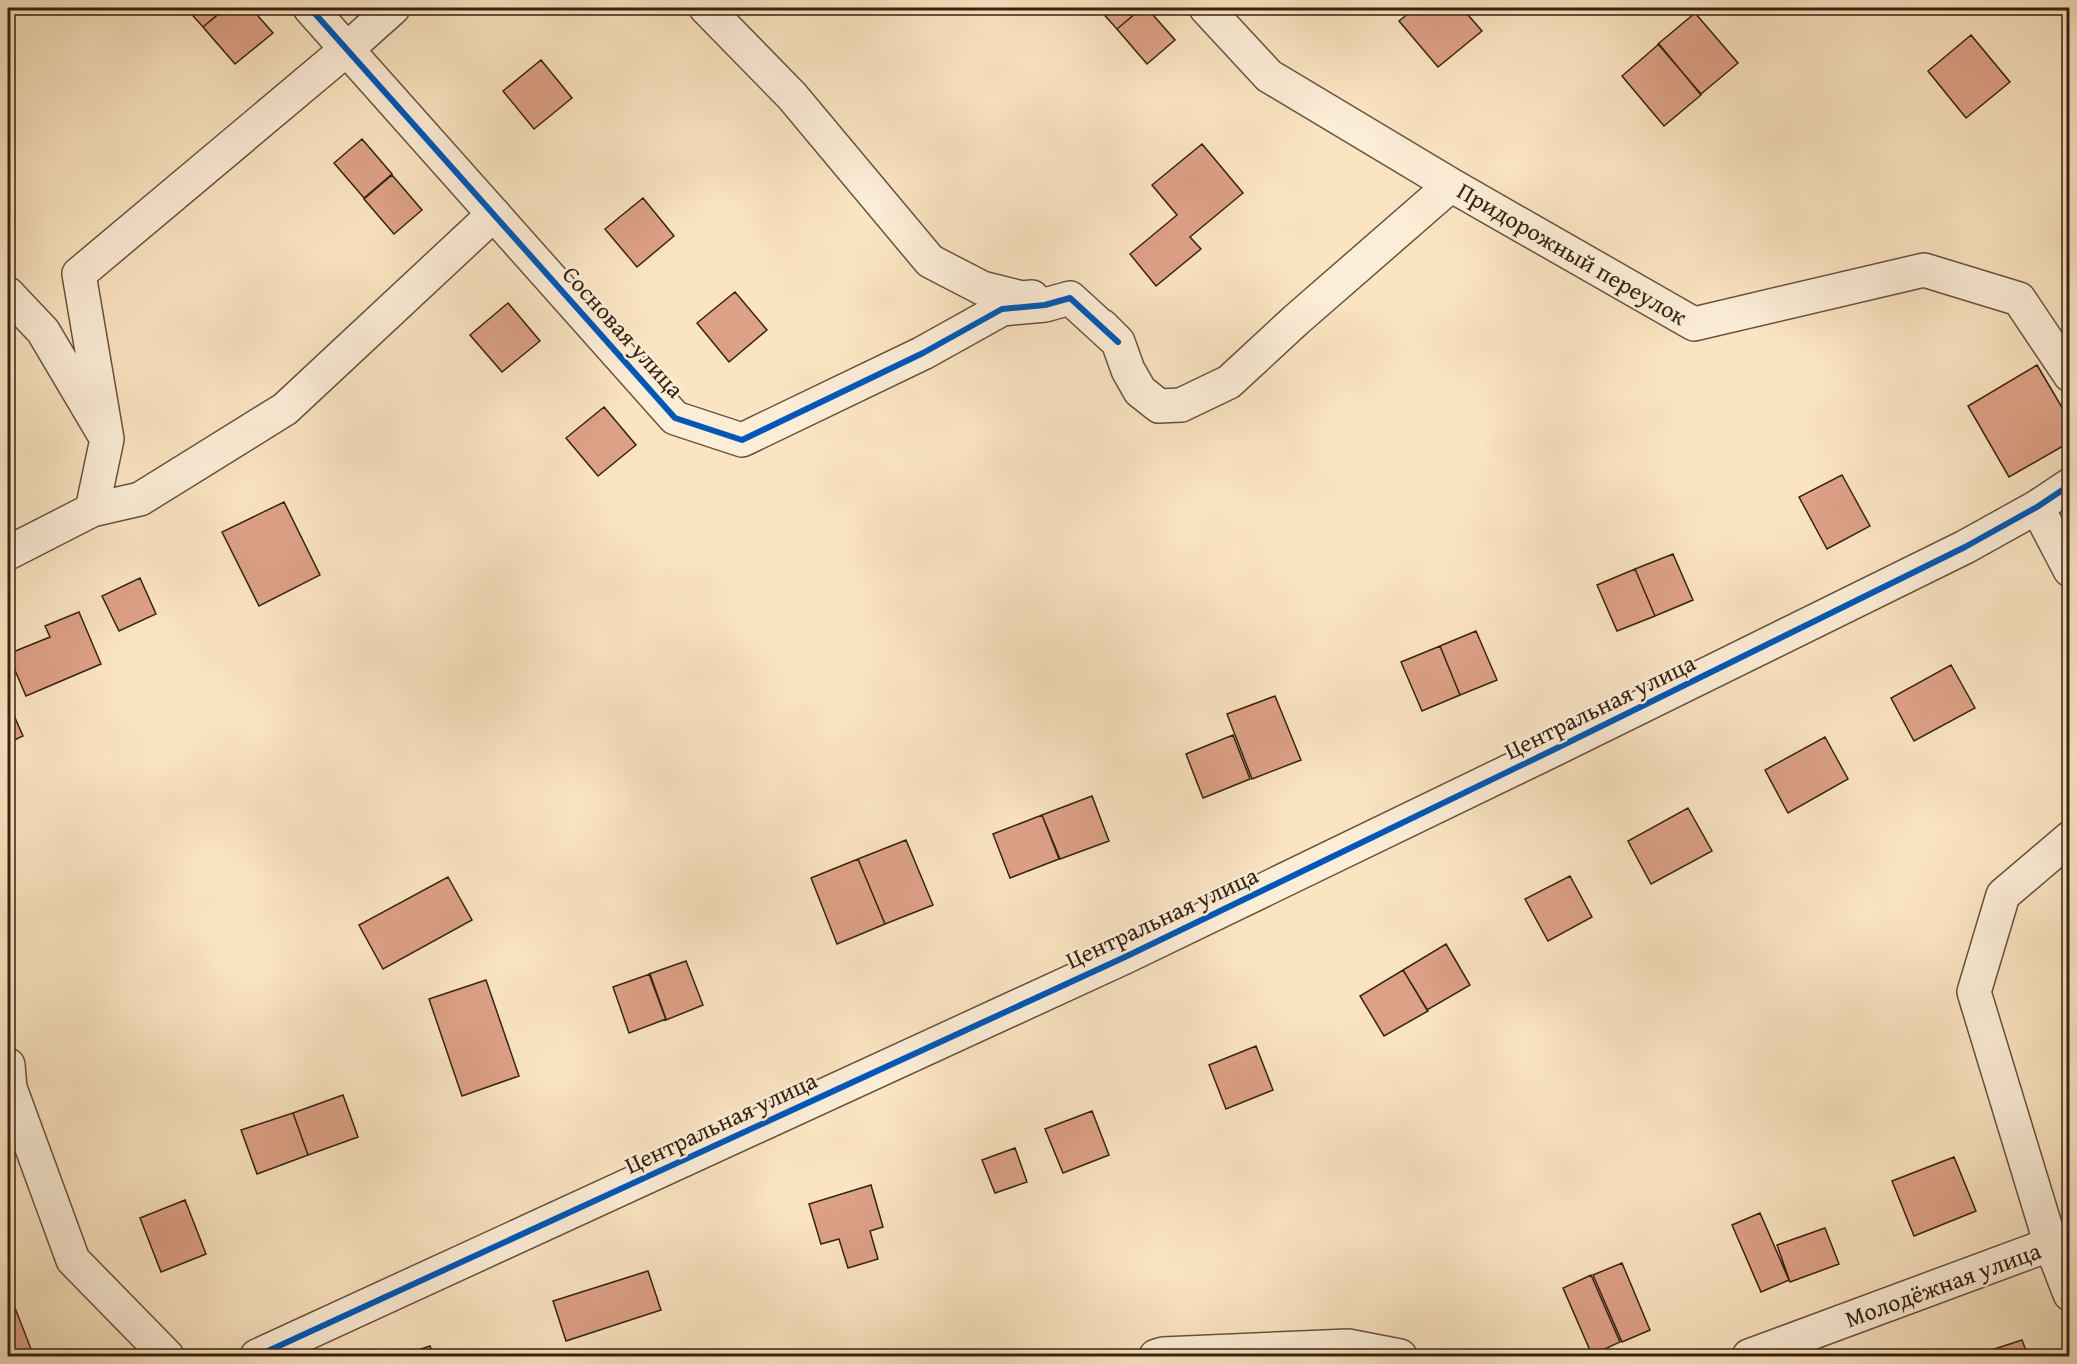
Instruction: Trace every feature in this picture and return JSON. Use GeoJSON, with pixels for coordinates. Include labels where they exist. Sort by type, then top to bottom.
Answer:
{"type":"FeatureCollection","features":[{"type":"Feature","properties":{"kind":"street","name":"Сосновая улица"},"geometry":{"type":"LineString","coordinates":[[310,8],[675,418],[742,440],[923,354],[1002,309],[1045,305],[1070,298]]}},
{"type":"Feature","properties":{"kind":"street"},"geometry":{"type":"LineString","coordinates":[[92,510],[107,439],[79,274],[348,49],[393,8]]}},
{"type":"Feature","properties":{"kind":"street"},"geometry":{"type":"LineString","coordinates":[[706,8],[792,96],[930,261],[982,288],[1022,298],[1050,294],[1070,298],[1118,342],[1128,370],[1140,391],[1159,406],[1181,405],[1229,382],[1296,320],[1451,186]]}},
{"type":"Feature","properties":{"kind":"street","name":"Придорожный переулок"},"geometry":{"type":"LineString","coordinates":[[1206,8],[1269,76],[1451,186],[1694,324],[1924,270],[2019,299],[2070,375]]}},
{"type":"Feature","properties":{"kind":"street"},"geometry":{"type":"LineString","coordinates":[[8,553],[92,510],[140,499],[285,409],[494,214]]}},
{"type":"Feature","properties":{"kind":"street"},"geometry":{"type":"LineString","coordinates":[[8,294],[43,331],[107,439]]}},
{"type":"Feature","properties":{"kind":"street","name":"Центральная улица"},"geometry":{"type":"LineString","coordinates":[[256,1356],[1136,951],[1555,749],[1965,547],[2037,507],[2070,485]]}},
{"type":"Feature","properties":{"kind":"street"},"geometry":{"type":"LineString","coordinates":[[2037,507],[2070,570]]}},
{"type":"Feature","properties":{"kind":"street"},"geometry":{"type":"LineString","coordinates":[[2070,838],[2003,895],[1974,992],[2060,1241],[2070,1294]]}},
{"type":"Feature","properties":{"kind":"street"},"geometry":{"type":"LineString","coordinates":[[8,1065],[10,1088],[73,1260],[167,1356]]}},
{"type":"Feature","properties":{"kind":"street","name":"Молодёжная улица"},"geometry":{"type":"LineString","coordinates":[[1749,1356],[2060,1241]]}},
{"type":"Feature","properties":{"kind":"street"},"geometry":{"type":"LineString","coordinates":[[1156,1356],[1348,1346],[1400,1356]]}},
{"type":"Feature","properties":{"kind":"building"},"geometry":{"type":"Polygon","coordinates":[[[186,8],[225,8],[203,27],[186,8]]]}},
{"type":"Feature","properties":{"kind":"building"},"geometry":{"type":"Polygon","coordinates":[[[226,8],[251,8],[273,33],[235,64],[203,27],[226,8]]]}},
{"type":"Feature","properties":{"kind":"building"},"geometry":{"type":"Polygon","coordinates":[[[1098,8],[1142,8],[1117,29],[1098,8]]]}},
{"type":"Feature","properties":{"kind":"building"},"geometry":{"type":"Polygon","coordinates":[[[1142,8],[1147,8],[1175,40],[1147,64],[1117,29],[1142,8]]]}},
{"type":"Feature","properties":{"kind":"building"},"geometry":{"type":"Polygon","coordinates":[[[1415,8],[1462,8],[1482,31],[1438,67],[1399,21],[1415,8]]]}},
{"type":"Feature","properties":{"kind":"building"},"geometry":{"type":"Polygon","coordinates":[[[1695,13],[1738,63],[1701,94],[1658,44],[1695,13]]]}},
{"type":"Feature","properties":{"kind":"building"},"geometry":{"type":"Polygon","coordinates":[[[1971,35],[2010,82],[1966,118],[1928,71],[1971,35]]]}},
{"type":"Feature","properties":{"kind":"building"},"geometry":{"type":"Polygon","coordinates":[[[1659,44],[1701,95],[1664,126],[1622,76],[1659,44]]]}},
{"type":"Feature","properties":{"kind":"building"},"geometry":{"type":"Polygon","coordinates":[[[541,60],[572,98],[534,129],[503,91],[541,60]]]}},
{"type":"Feature","properties":{"kind":"building"},"geometry":{"type":"Polygon","coordinates":[[[362,139],[392,174],[364,198],[334,163],[362,139]]]}},
{"type":"Feature","properties":{"kind":"building"},"geometry":{"type":"Polygon","coordinates":[[[1202,144],[1243,193],[1190,237],[1201,249],[1156,286],[1130,254],[1177,215],[1152,185],[1202,144]]]}},
{"type":"Feature","properties":{"kind":"building"},"geometry":{"type":"Polygon","coordinates":[[[392,175],[422,210],[394,234],[364,199],[392,175]]]}},
{"type":"Feature","properties":{"kind":"building"},"geometry":{"type":"Polygon","coordinates":[[[643,198],[674,236],[637,267],[605,229],[643,198]]]}},
{"type":"Feature","properties":{"kind":"building"},"geometry":{"type":"Polygon","coordinates":[[[735,292],[767,330],[729,362],[697,323],[735,292]]]}},
{"type":"Feature","properties":{"kind":"building"},"geometry":{"type":"Polygon","coordinates":[[[508,303],[540,341],[502,372],[470,335],[508,303]]]}},
{"type":"Feature","properties":{"kind":"building"},"geometry":{"type":"Polygon","coordinates":[[[2037,365],[2070,421],[2070,442],[2009,477],[1968,406],[2037,365]]]}},
{"type":"Feature","properties":{"kind":"building"},"geometry":{"type":"Polygon","coordinates":[[[604,407],[636,445],[598,476],[566,438],[604,407]]]}},
{"type":"Feature","properties":{"kind":"building"},"geometry":{"type":"Polygon","coordinates":[[[1842,475],[1870,526],[1827,549],[1799,497],[1842,475]]]}},
{"type":"Feature","properties":{"kind":"building"},"geometry":{"type":"Polygon","coordinates":[[[284,502],[320,575],[259,606],[222,532],[284,502]]]}},
{"type":"Feature","properties":{"kind":"building"},"geometry":{"type":"Polygon","coordinates":[[[1673,554],[1693,600],[1655,616],[1635,569],[1673,554]]]}},
{"type":"Feature","properties":{"kind":"building"},"geometry":{"type":"Polygon","coordinates":[[[1635,569],[1655,616],[1617,631],[1597,585],[1635,569]]]}},
{"type":"Feature","properties":{"kind":"building"},"geometry":{"type":"Polygon","coordinates":[[[140,578],[156,614],[119,631],[102,596],[140,578]]]}},
{"type":"Feature","properties":{"kind":"building"},"geometry":{"type":"Polygon","coordinates":[[[79,612],[101,664],[26,696],[8,654],[50,637],[45,626],[79,612]]]}},
{"type":"Feature","properties":{"kind":"building"},"geometry":{"type":"Polygon","coordinates":[[[1476,631],[1497,680],[1460,695],[1440,646],[1476,631]]]}},
{"type":"Feature","properties":{"kind":"building"},"geometry":{"type":"Polygon","coordinates":[[[1440,646],[1460,695],[1422,711],[1401,662],[1440,646]]]}},
{"type":"Feature","properties":{"kind":"building"},"geometry":{"type":"Polygon","coordinates":[[[1951,665],[1975,708],[1914,741],[1891,698],[1951,665]]]}},
{"type":"Feature","properties":{"kind":"building"},"geometry":{"type":"Polygon","coordinates":[[[1275,696],[1301,760],[1252,779],[1227,714],[1275,696]]]}},
{"type":"Feature","properties":{"kind":"building"},"geometry":{"type":"Polygon","coordinates":[[[8,702],[23,736],[8,743],[8,702]]]}},
{"type":"Feature","properties":{"kind":"building"},"geometry":{"type":"Polygon","coordinates":[[[1233,735],[1250,779],[1203,798],[1186,754],[1233,735]]]}},
{"type":"Feature","properties":{"kind":"building"},"geometry":{"type":"Polygon","coordinates":[[[1825,737],[1848,779],[1788,813],[1765,770],[1825,737]]]}},
{"type":"Feature","properties":{"kind":"building"},"geometry":{"type":"Polygon","coordinates":[[[1092,796],[1109,841],[1060,859],[1042,815],[1092,796]]]}},
{"type":"Feature","properties":{"kind":"building"},"geometry":{"type":"Polygon","coordinates":[[[1688,808],[1712,851],[1651,884],[1628,841],[1688,808]]]}},
{"type":"Feature","properties":{"kind":"building"},"geometry":{"type":"Polygon","coordinates":[[[1042,815],[1059,859],[1010,878],[993,834],[1042,815]]]}},
{"type":"Feature","properties":{"kind":"building"},"geometry":{"type":"Polygon","coordinates":[[[906,840],[933,905],[885,924],[858,859],[906,840]]]}},
{"type":"Feature","properties":{"kind":"building"},"geometry":{"type":"Polygon","coordinates":[[[858,859],[885,924],[837,944],[811,878],[858,859]]]}},
{"type":"Feature","properties":{"kind":"building"},"geometry":{"type":"Polygon","coordinates":[[[1570,876],[1592,917],[1548,941],[1525,899],[1570,876]]]}},
{"type":"Feature","properties":{"kind":"building"},"geometry":{"type":"Polygon","coordinates":[[[448,877],[472,920],[383,969],[359,925],[448,877]]]}},
{"type":"Feature","properties":{"kind":"building"},"geometry":{"type":"Polygon","coordinates":[[[1446,944],[1470,985],[1427,1010],[1403,970],[1446,944]]]}},
{"type":"Feature","properties":{"kind":"building"},"geometry":{"type":"Polygon","coordinates":[[[686,961],[703,1005],[666,1020],[649,974],[686,961]]]}},
{"type":"Feature","properties":{"kind":"building"},"geometry":{"type":"Polygon","coordinates":[[[1403,970],[1428,1011],[1384,1036],[1360,996],[1403,970]]]}},
{"type":"Feature","properties":{"kind":"building"},"geometry":{"type":"Polygon","coordinates":[[[650,974],[666,1019],[629,1033],[613,987],[650,974]]]}},
{"type":"Feature","properties":{"kind":"building"},"geometry":{"type":"Polygon","coordinates":[[[486,980],[519,1076],[462,1096],[429,999],[486,980]]]}},
{"type":"Feature","properties":{"kind":"building"},"geometry":{"type":"Polygon","coordinates":[[[1256,1046],[1273,1090],[1226,1109],[1209,1065],[1256,1046]]]}},
{"type":"Feature","properties":{"kind":"building"},"geometry":{"type":"Polygon","coordinates":[[[343,1095],[358,1137],[308,1155],[293,1113],[343,1095]]]}},
{"type":"Feature","properties":{"kind":"building"},"geometry":{"type":"Polygon","coordinates":[[[1092,1111],[1109,1155],[1063,1173],[1045,1129],[1092,1111]]]}},
{"type":"Feature","properties":{"kind":"building"},"geometry":{"type":"Polygon","coordinates":[[[293,1113],[308,1155],[257,1174],[241,1130],[293,1113]]]}},
{"type":"Feature","properties":{"kind":"building"},"geometry":{"type":"Polygon","coordinates":[[[1015,1148],[1027,1182],[995,1193],[982,1160],[1015,1148]]]}},
{"type":"Feature","properties":{"kind":"building"},"geometry":{"type":"Polygon","coordinates":[[[1954,1157],[1976,1211],[1914,1236],[1892,1181],[1954,1157]]]}},
{"type":"Feature","properties":{"kind":"building"},"geometry":{"type":"Polygon","coordinates":[[[871,1185],[883,1227],[870,1231],[878,1259],[848,1268],[839,1239],[821,1244],[809,1204],[871,1185]]]}},
{"type":"Feature","properties":{"kind":"building"},"geometry":{"type":"Polygon","coordinates":[[[185,1200],[206,1254],[161,1272],[140,1218],[185,1200]]]}},
{"type":"Feature","properties":{"kind":"building"},"geometry":{"type":"Polygon","coordinates":[[[1760,1213],[1789,1280],[1761,1292],[1732,1225],[1760,1213]]]}},
{"type":"Feature","properties":{"kind":"building"},"geometry":{"type":"Polygon","coordinates":[[[1825,1228],[1839,1264],[1790,1282],[1777,1245],[1825,1228]]]}},
{"type":"Feature","properties":{"kind":"building"},"geometry":{"type":"Polygon","coordinates":[[[1622,1263],[1650,1330],[1622,1342],[1593,1275],[1622,1263]]]}},
{"type":"Feature","properties":{"kind":"building"},"geometry":{"type":"Polygon","coordinates":[[[648,1271],[661,1310],[566,1341],[553,1301],[648,1271]]]}},
{"type":"Feature","properties":{"kind":"building"},"geometry":{"type":"Polygon","coordinates":[[[1591,1275],[1620,1342],[1592,1355],[1563,1288],[1591,1275]]]}},
{"type":"Feature","properties":{"kind":"building"},"geometry":{"type":"Polygon","coordinates":[[[10,1295],[31,1349],[8,1356],[8,1296],[10,1295]]]}},
{"type":"Feature","properties":{"kind":"building"},"geometry":{"type":"Polygon","coordinates":[[[2022,1340],[2028,1356],[1973,1356],[2022,1340]]]}},
{"type":"Feature","properties":{"kind":"building"},"geometry":{"type":"Polygon","coordinates":[[[430,1346],[434,1356],[400,1356],[430,1346]]]}},
{"type":"Feature","properties":{"kind":"cycle path"},"geometry":{"type":"LineString","coordinates":[[310,8],[675,418],[742,440],[923,353],[1002,309],[1045,305],[1070,298],[1118,342]]}},
{"type":"Feature","properties":{"kind":"cycle path"},"geometry":{"type":"LineString","coordinates":[[257,1356],[1125,957],[1965,547],[2037,507],[2070,485]]}}]}
